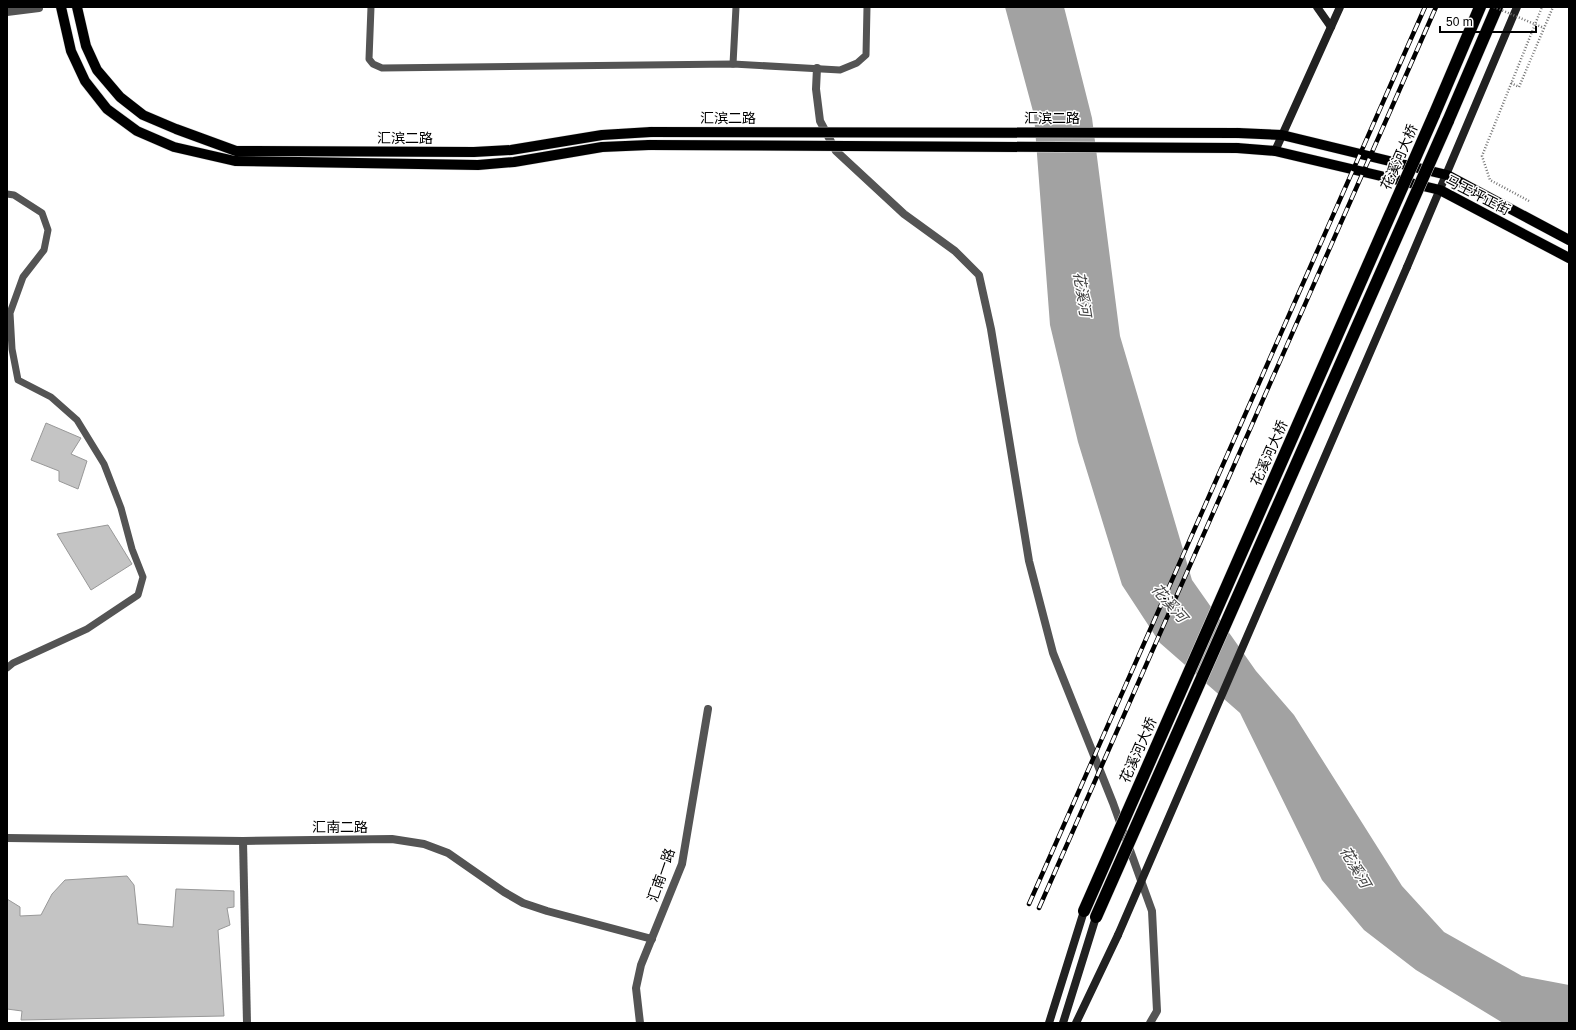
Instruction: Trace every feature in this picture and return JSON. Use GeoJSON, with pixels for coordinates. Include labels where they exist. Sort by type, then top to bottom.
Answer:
{"type":"FeatureCollection","features":[{"type":"Feature","properties":{"kind":"highway","name":"花溪河大桥"},"geometry":{"type":"LineString","coordinates":[[1084,911],[1480,7]]}},
{"type":"Feature","properties":{"kind":"highway","name":"花溪河大桥"},"geometry":{"type":"LineString","coordinates":[[1096,917],[1448,121],[1496,7]]}},
{"type":"Feature","properties":{"kind":"main road","name":"汇滨二路"},"geometry":{"type":"LineString","coordinates":[[61,7],[71,51],[85,81],[107,109],[137,130],[174,146],[235,156],[478,165],[514,162],[602,147],[649,145],[1237,148],[1275,151]]}},
{"type":"Feature","properties":{"kind":"main road","name":"汇滨二路"},"geometry":{"type":"LineString","coordinates":[[76,7],[86,46],[97,70],[120,97],[143,115],[235,156],[511,150],[602,135],[651,132],[1238,133],[1282,135],[1447,175]]}},
{"type":"Feature","properties":{"kind":"main road"},"geometry":{"type":"LineString","coordinates":[[1317,7],[1331,27]]}},
{"type":"Feature","properties":{"kind":"main road"},"geometry":{"type":"LineString","coordinates":[[1275,151],[1340,7]]}},
{"type":"Feature","properties":{"kind":"main road"},"geometry":{"type":"LineString","coordinates":[[1076,1023],[1118,935],[1447,175],[1517,7]]}},
{"type":"Feature","properties":{"kind":"main road","name":"马王坪正街"},"geometry":{"type":"LineString","coordinates":[[1275,151],[1440,190],[1569,258]]}},
{"type":"Feature","properties":{"kind":"main road","name":"马王坪正街"},"geometry":{"type":"LineString","coordinates":[[1447,175],[1569,240]]}},
{"type":"Feature","properties":{"kind":"main road"},"geometry":{"type":"LineString","coordinates":[[1049,1023],[1084,911]]}},
{"type":"Feature","properties":{"kind":"main road"},"geometry":{"type":"LineString","coordinates":[[1063,1023],[1096,917]]}},
{"type":"Feature","properties":{"kind":"street"},"geometry":{"type":"LineString","coordinates":[[7,12],[39,8]]}},
{"type":"Feature","properties":{"kind":"street"},"geometry":{"type":"LineString","coordinates":[[817,68],[816,89],[820,121],[836,151],[904,214],[955,251],[980,275],[991,329],[1029,561],[1053,653],[1113,803],[1152,911],[1157,1011],[1150,1023]]}},
{"type":"Feature","properties":{"kind":"street","name":"汇南一路"},"geometry":{"type":"LineString","coordinates":[[640,1023],[636,988],[641,965],[682,864],[708,709]]}},
{"type":"Feature","properties":{"kind":"street","name":"汇南二路"},"geometry":{"type":"LineString","coordinates":[[7,838],[243,841],[392,839],[424,844],[448,853],[504,892],[523,903],[547,911],[652,939]]}},
{"type":"Feature","properties":{"kind":"street"},"geometry":{"type":"LineString","coordinates":[[243,841],[246,1023]]}},
{"type":"Feature","properties":{"kind":"lane"},"geometry":{"type":"LineString","coordinates":[[370,7],[369,59],[373,64],[382,68],[733,64],[840,70],[857,62],[866,55],[867,7]]}},
{"type":"Feature","properties":{"kind":"lane"},"geometry":{"type":"LineString","coordinates":[[733,64],[736,7]]}},
{"type":"Feature","properties":{"kind":"lane"},"geometry":{"type":"LineString","coordinates":[[7,194],[14,195],[42,213],[48,230],[44,250],[23,277],[10,313],[12,350],[18,380],[51,397],[77,420],[104,464],[121,508],[132,549],[143,577],[138,595],[125,604],[87,629],[13,663],[7,668]]}},
{"type":"Feature","properties":{"kind":"path"},"geometry":{"type":"LineString","coordinates":[[1496,7],[1544,28]]}},
{"type":"Feature","properties":{"kind":"path"},"geometry":{"type":"LineString","coordinates":[[1528,201],[1490,180],[1482,160],[1483,152],[1542,7]]}},
{"type":"Feature","properties":{"kind":"path"},"geometry":{"type":"LineString","coordinates":[[1511,83],[1519,87],[1553,7]]}},
{"type":"Feature","properties":{"kind":"water","name":"花溪河"},"geometry":{"type":"Polygon","coordinates":[[[1005,7],[1064,7],[1092,118],[1120,336],[1192,580],[1256,671],[1294,715],[1402,886],[1444,932],[1522,976],[1569,985],[1569,1023],[1503,1023],[1416,970],[1364,930],[1322,880],[1240,713],[1160,643],[1122,585],[1078,442],[1050,325],[1034,115],[1005,7]]]}},
{"type":"Feature","properties":{"kind":"building"},"geometry":{"type":"Polygon","coordinates":[[[46,423],[81,438],[71,454],[87,461],[78,489],[59,481],[59,471],[31,460],[46,423]]]}},
{"type":"Feature","properties":{"kind":"building"},"geometry":{"type":"Polygon","coordinates":[[[108,525],[132,564],[91,590],[57,534],[108,525]]]}},
{"type":"Feature","properties":{"kind":"building"},"geometry":{"type":"Polygon","coordinates":[[[127,876],[134,885],[138,924],[173,927],[176,889],[234,891],[234,907],[227,908],[230,925],[218,930],[224,1016],[21,1020],[22,1011],[7,1009],[7,899],[20,907],[20,916],[41,915],[52,894],[65,880],[127,876]]]}},
{"type":"Feature","properties":{"kind":"railway"},"geometry":{"type":"LineString","coordinates":[[1029,904],[1425,7]]}},
{"type":"Feature","properties":{"kind":"railway"},"geometry":{"type":"LineString","coordinates":[[1039,908],[1436,7]]}}]}
